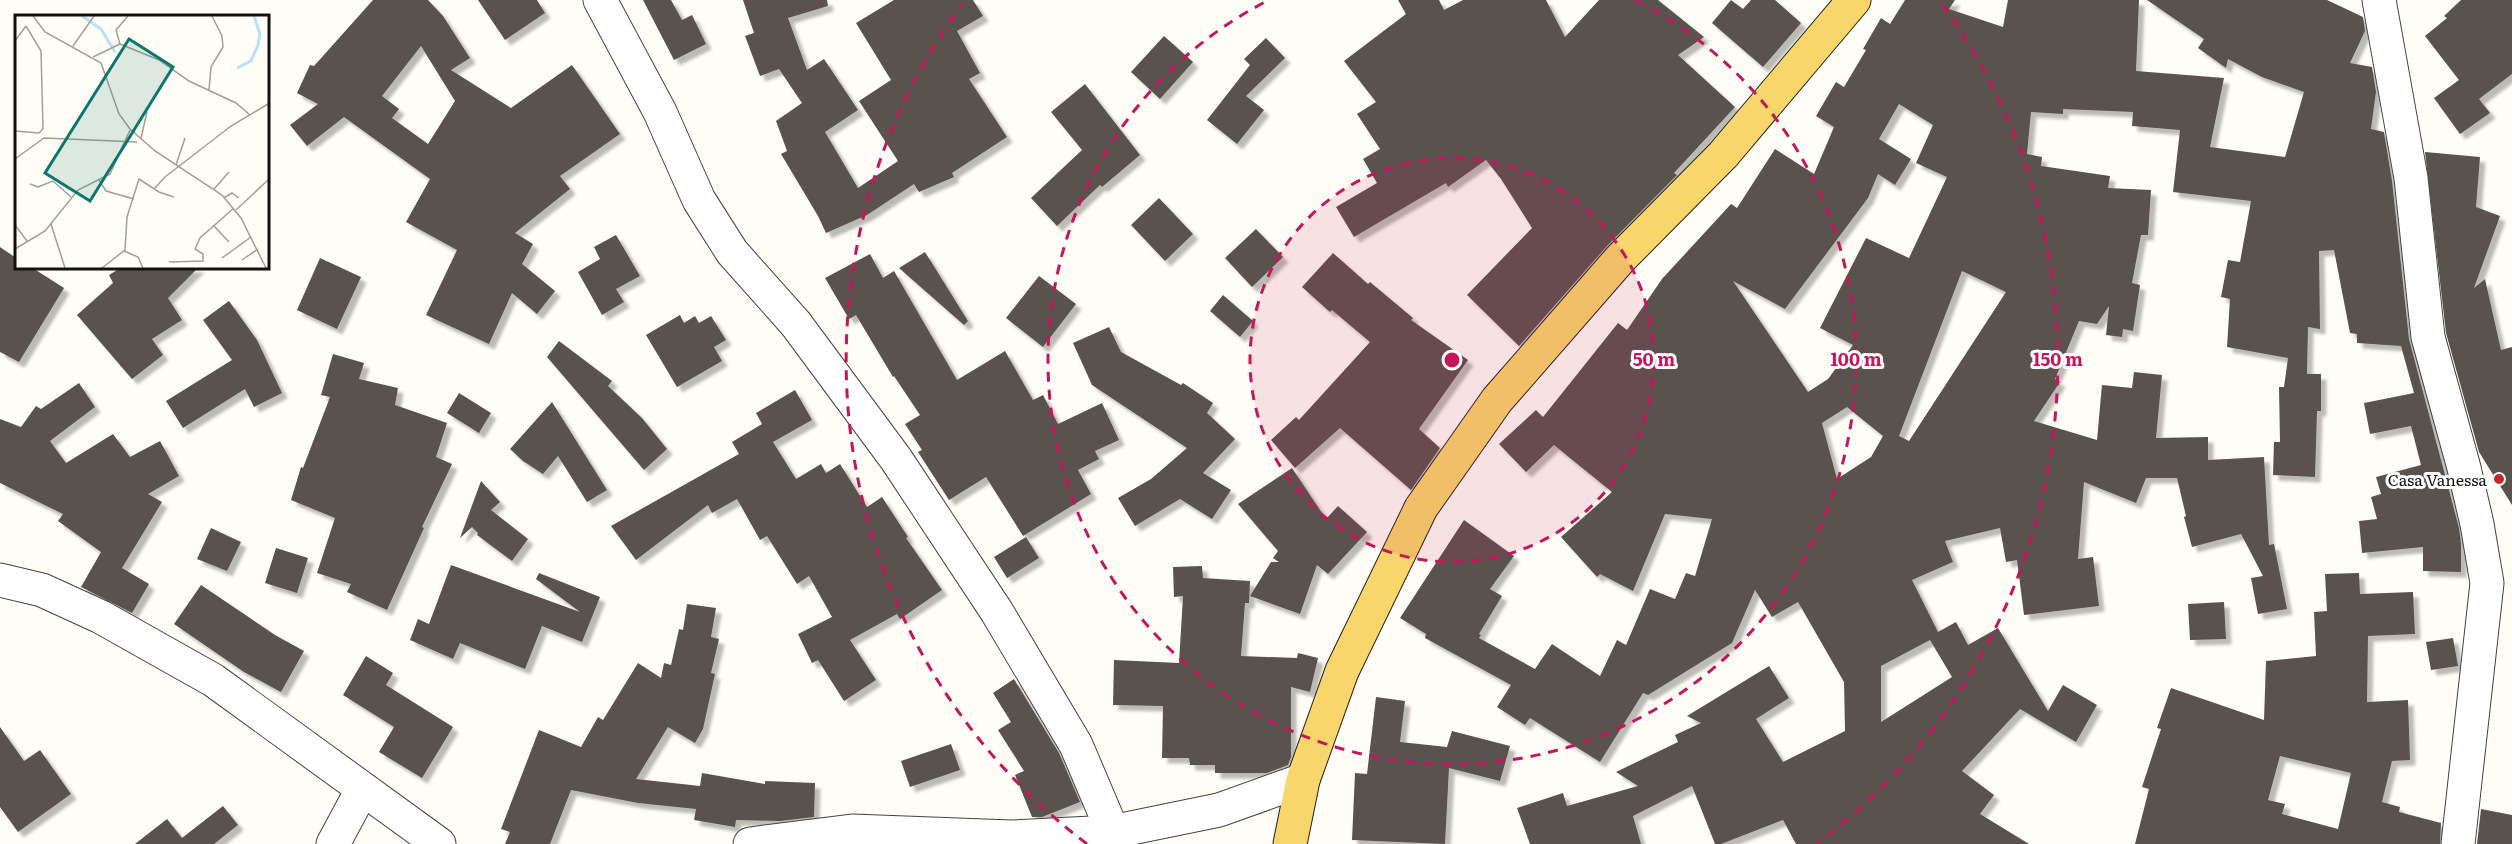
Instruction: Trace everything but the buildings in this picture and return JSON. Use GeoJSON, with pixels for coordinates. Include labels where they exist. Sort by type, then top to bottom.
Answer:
{"type":"FeatureCollection","features":[{"type":"Feature","properties":{"kind":"main road"},"geometry":{"type":"LineString","coordinates":[[1290,844],[1304,780],[1342,671],[1421,508],[1505,391],[1621,258],[1723,155],[1854,0]]}},
{"type":"Feature","properties":{"kind":"street"},"geometry":{"type":"LineString","coordinates":[[600,0],[660,112],[699,200],[732,252],[796,324],[896,459],[997,612],[1076,745],[1115,838]]}},
{"type":"Feature","properties":{"kind":"street"},"geometry":{"type":"LineString","coordinates":[[2379,0],[2411,178],[2428,337],[2464,468],[2487,583],[2458,844]]}},
{"type":"Feature","properties":{"kind":"street"},"geometry":{"type":"LineString","coordinates":[[0,580],[42,590],[101,617],[203,675],[439,844]]}},
{"type":"Feature","properties":{"kind":"street"},"geometry":{"type":"LineString","coordinates":[[750,844],[852,831],[1115,838],[1219,810],[1304,780]]}},
{"type":"Feature","properties":{"kind":"street"},"geometry":{"type":"LineString","coordinates":[[333,844],[362,790]]}},
{"type":"Feature","properties":{"kind":"place","name":"Casa Vanessa"},"geometry":{"type":"Point","coordinates":[2499,479]}}]}
